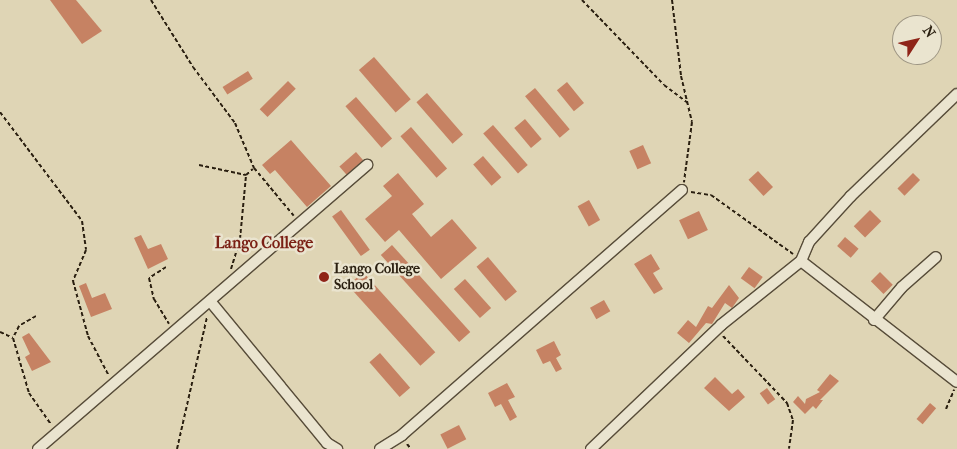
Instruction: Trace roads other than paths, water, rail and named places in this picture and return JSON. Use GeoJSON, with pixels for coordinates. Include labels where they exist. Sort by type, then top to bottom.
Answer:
{"type":"FeatureCollection","features":[{"type":"Feature","properties":{"kind":"street"},"geometry":{"type":"LineString","coordinates":[[592,449],[717,329],[801,261],[809,242],[850,196],[957,94]]}},
{"type":"Feature","properties":{"kind":"street"},"geometry":{"type":"LineString","coordinates":[[38,449],[174,333],[299,221],[366,165]]}},
{"type":"Feature","properties":{"kind":"street"},"geometry":{"type":"LineString","coordinates":[[380,449],[402,435],[682,190]]}},
{"type":"Feature","properties":{"kind":"street"},"geometry":{"type":"LineString","coordinates":[[874,320],[902,287],[936,257]]}},
{"type":"Feature","properties":{"kind":"street"},"geometry":{"type":"LineString","coordinates":[[801,261],[874,320],[957,383]]}},
{"type":"Feature","properties":{"kind":"street"},"geometry":{"type":"LineString","coordinates":[[210,301],[327,443],[337,449]]}},
{"type":"Feature","properties":{"kind":"place","name":"Lango College School"},"geometry":{"type":"Point","coordinates":[324,277]}},
{"type":"Feature","properties":{"kind":"district","name":"Lango College"},"geometry":{"type":"Point","coordinates":[264,243]}}]}
